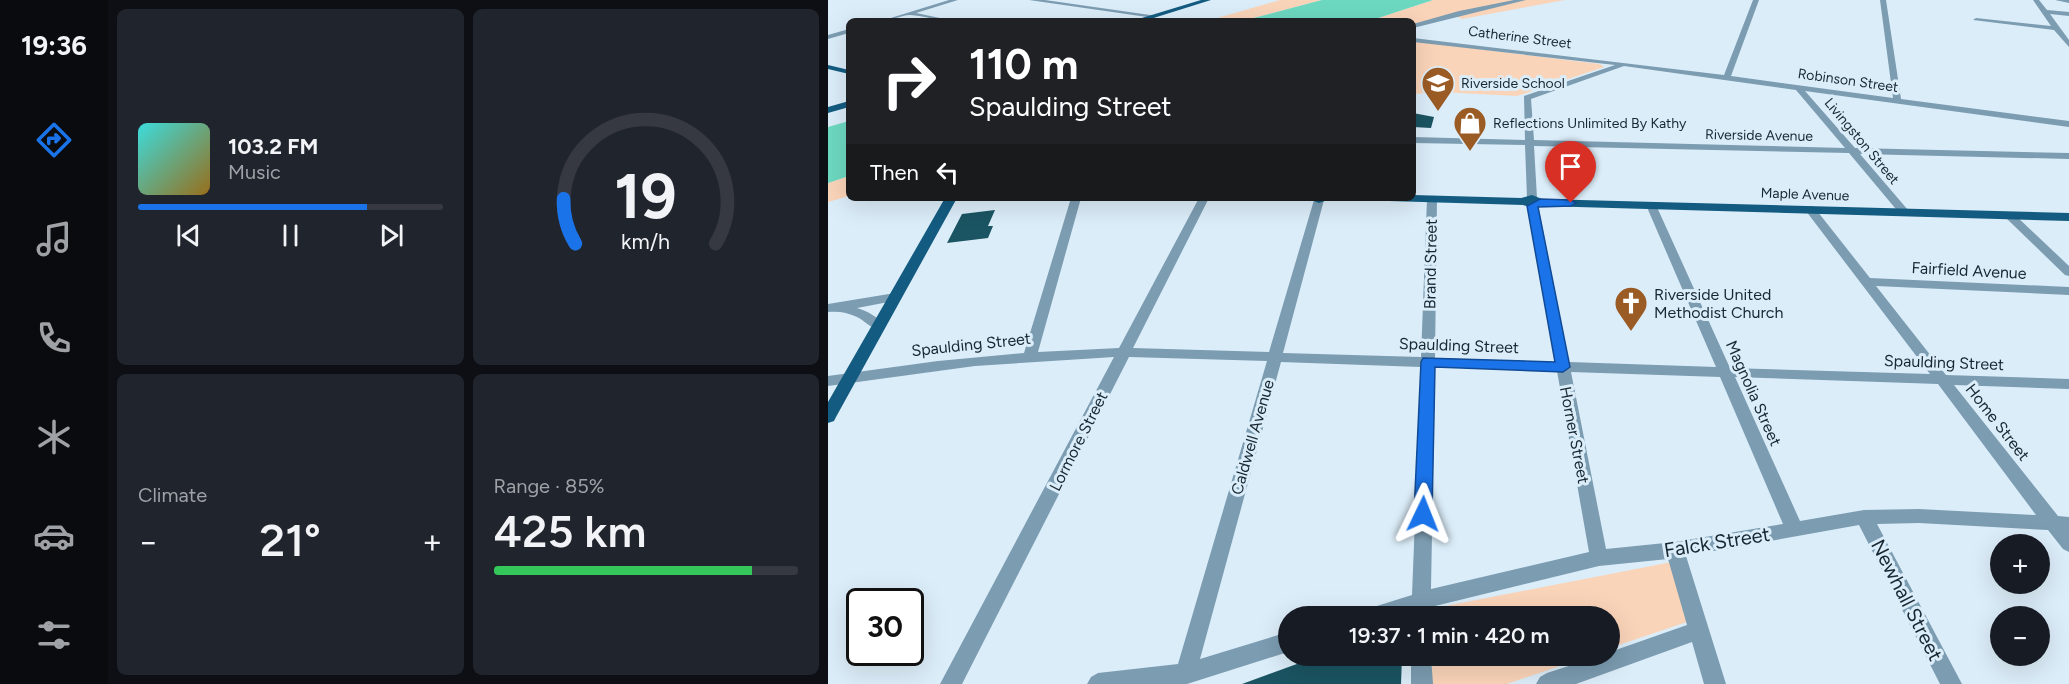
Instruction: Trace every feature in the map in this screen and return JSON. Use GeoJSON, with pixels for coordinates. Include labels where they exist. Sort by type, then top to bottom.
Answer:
{"type":"FeatureCollection","features":[{"type":"Feature","properties":{"kind":"main road"},"geometry":{"type":"LineString","coordinates":[[1147,18],[1208,0]]}},
{"type":"Feature","properties":{"kind":"main road"},"geometry":{"type":"LineString","coordinates":[[828,67],[846,71]]}},
{"type":"Feature","properties":{"kind":"main road"},"geometry":{"type":"LineString","coordinates":[[828,110],[846,105]]}},
{"type":"Feature","properties":{"kind":"main road","name":"Maple Avenue"},"geometry":{"type":"LineString","coordinates":[[1416,199],[2069,217]]}},
{"type":"Feature","properties":{"kind":"main road"},"geometry":{"type":"LineString","coordinates":[[828,417],[949,201]]}},
{"type":"Feature","properties":{"kind":"street"},"geometry":{"type":"LineString","coordinates":[[895,18],[955,0]]}},
{"type":"Feature","properties":{"kind":"street"},"geometry":{"type":"LineString","coordinates":[[1032,0],[1154,16]]}},
{"type":"Feature","properties":{"kind":"street"},"geometry":{"type":"LineString","coordinates":[[1059,4],[1070,0]]}},
{"type":"Feature","properties":{"kind":"street"},"geometry":{"type":"LineString","coordinates":[[1416,25],[1459,13],[1523,0]]}},
{"type":"Feature","properties":{"kind":"street"},"geometry":{"type":"LineString","coordinates":[[1727,78],[1756,0]]}},
{"type":"Feature","properties":{"kind":"street"},"geometry":{"type":"LineString","coordinates":[[1883,0],[1897,100]]}},
{"type":"Feature","properties":{"kind":"street"},"geometry":{"type":"LineString","coordinates":[[2036,0],[2069,45]]}},
{"type":"Feature","properties":{"kind":"street"},"geometry":{"type":"LineString","coordinates":[[2058,0],[2069,1]]}},
{"type":"Feature","properties":{"kind":"street"},"geometry":{"type":"LineString","coordinates":[[1108,10],[1118,4]]}},
{"type":"Feature","properties":{"kind":"street"},"geometry":{"type":"LineString","coordinates":[[2045,12],[2069,14]]}},
{"type":"Feature","properties":{"kind":"street"},"geometry":{"type":"LineString","coordinates":[[909,14],[933,18]]}},
{"type":"Feature","properties":{"kind":"street"},"geometry":{"type":"LineString","coordinates":[[1976,20],[2057,28]]}},
{"type":"Feature","properties":{"kind":"street"},"geometry":{"type":"LineString","coordinates":[[828,37],[846,32]]}},
{"type":"Feature","properties":{"kind":"street","name":"Catherine Street"},"geometry":{"type":"LineString","coordinates":[[1416,40],[1624,64]]}},
{"type":"Feature","properties":{"kind":"street","name":"Robinson Street"},"geometry":{"type":"LineString","coordinates":[[1624,64],[2069,124]]}},
{"type":"Feature","properties":{"kind":"street","name":"Horner Street"},"geometry":{"type":"LineString","coordinates":[[1599,558],[1532,202],[1527,98],[1624,64]]}},
{"type":"Feature","properties":{"kind":"street","name":"Livingston Street"},"geometry":{"type":"LineString","coordinates":[[1798,87],[1904,212]]}},
{"type":"Feature","properties":{"kind":"street","name":"Riverside Avenue"},"geometry":{"type":"LineString","coordinates":[[1416,140],[2069,156]]}},
{"type":"Feature","properties":{"kind":"street","name":"Brand Street"},"geometry":{"type":"LineString","coordinates":[[1420,606],[1432,199]]}},
{"type":"Feature","properties":{"kind":"street"},"geometry":{"type":"LineString","coordinates":[[1030,356],[1075,201]]}},
{"type":"Feature","properties":{"kind":"street","name":"Lormore Street"},"geometry":{"type":"LineString","coordinates":[[951,684],[1202,201]]}},
{"type":"Feature","properties":{"kind":"street","name":"Caldwell Avenue"},"geometry":{"type":"LineString","coordinates":[[1186,674],[1318,201]]}},
{"type":"Feature","properties":{"kind":"street","name":"Magnolia Street"},"geometry":{"type":"LineString","coordinates":[[1651,205],[1795,530]]}},
{"type":"Feature","properties":{"kind":"street","name":"Home Street"},"geometry":{"type":"LineString","coordinates":[[1810,209],[1943,381],[2061,523],[2069,544]]}},
{"type":"Feature","properties":{"kind":"street"},"geometry":{"type":"LineString","coordinates":[[2009,215],[2069,272]]}},
{"type":"Feature","properties":{"kind":"street","name":"Fairfield Avenue"},"geometry":{"type":"LineString","coordinates":[[1868,282],[2069,291]]}},
{"type":"Feature","properties":{"kind":"street"},"geometry":{"type":"LineString","coordinates":[[828,308],[843,308],[895,297]]}},
{"type":"Feature","properties":{"kind":"street"},"geometry":{"type":"LineString","coordinates":[[843,308],[862,314],[878,325]]}},
{"type":"Feature","properties":{"kind":"street","name":"Spaulding Street"},"geometry":{"type":"LineString","coordinates":[[828,381],[968,361],[1123,352],[2069,384]]}},
{"type":"Feature","properties":{"kind":"street","name":"Falck Street"},"geometry":{"type":"LineString","coordinates":[[1431,606],[1599,558],[1675,550],[1864,517],[1919,516],[2061,523]]}},
{"type":"Feature","properties":{"kind":"street","name":"Newhall Street"},"geometry":{"type":"LineString","coordinates":[[1864,517],[1951,684]]}},
{"type":"Feature","properties":{"kind":"street"},"geometry":{"type":"LineString","coordinates":[[1675,550],[1715,684]]}},
{"type":"Feature","properties":{"kind":"street"},"geometry":{"type":"LineString","coordinates":[[1547,684],[1699,630]]}},
{"type":"Feature","properties":{"kind":"street"},"geometry":{"type":"LineString","coordinates":[[1098,684],[1186,674],[1278,645]]}},
{"type":"Feature","properties":{"kind":"street"},"geometry":{"type":"LineString","coordinates":[[1421,666],[1422,684]]}},
{"type":"Feature","properties":{"kind":"shaded area"},"geometry":{"type":"Polygon","coordinates":[[[1280,0],[1322,0],[1253,18],[1217,18],[1280,0]]]}},
{"type":"Feature","properties":{"kind":"shaded area"},"geometry":{"type":"Polygon","coordinates":[[[1322,0],[1433,0],[1378,18],[1253,18],[1322,0]]]}},
{"type":"Feature","properties":{"kind":"shaded area"},"geometry":{"type":"Polygon","coordinates":[[[1433,0],[1565,0],[1462,19],[1453,14],[1416,23],[1416,18],[1378,18],[1433,0]]]}},
{"type":"Feature","properties":{"kind":"shaded area"},"geometry":{"type":"Polygon","coordinates":[[[1416,41],[1600,64],[1604,67],[1517,96],[1440,92],[1416,94],[1416,41]]]}},
{"type":"Feature","properties":{"kind":"shaded area"},"geometry":{"type":"Polygon","coordinates":[[[846,122],[846,177],[828,183],[828,127],[846,122]]]}},
{"type":"Feature","properties":{"kind":"shaded area"},"geometry":{"type":"Polygon","coordinates":[[[846,177],[846,197],[828,202],[828,183],[846,177]]]}},
{"type":"Feature","properties":{"kind":"shaded area"},"geometry":{"type":"Polygon","coordinates":[[[1672,562],[1687,622],[1620,645],[1620,606],[1445,606],[1672,562]]]}},
{"type":"Feature","properties":{"kind":"shaded area"},"geometry":{"type":"Polygon","coordinates":[[[1432,666],[1560,666],[1507,684],[1431,684],[1432,666]]]}},
{"type":"Feature","properties":{"kind":"building"},"geometry":{"type":"Polygon","coordinates":[[[1416,114],[1434,117],[1431,128],[1416,127],[1416,114]]]}},
{"type":"Feature","properties":{"kind":"building"},"geometry":{"type":"Polygon","coordinates":[[[995,210],[988,226],[993,226],[988,238],[947,243],[962,214],[995,210]]]}},
{"type":"Feature","properties":{"kind":"building"},"geometry":{"type":"Polygon","coordinates":[[[1292,666],[1402,666],[1401,684],[1242,684],[1292,666]]]}},
{"type":"Feature","properties":{"kind":"place","name":"Riverside School"},"geometry":{"type":"Point","coordinates":[1438,112]}},
{"type":"Feature","properties":{"kind":"place","name":"Reflections Unlimited By Kathy"},"geometry":{"type":"Point","coordinates":[1470,152]}},
{"type":"Feature","properties":{"kind":"place","name":"Riverside United Methodist Church"},"geometry":{"type":"Point","coordinates":[1631,332]}},
{"type":"Feature","properties":{"kind":"route"},"geometry":{"type":"LineString","coordinates":[[1423,514],[1428,362],[1563,367],[1533,206],[1540,202],[1571,203]]}}]}
